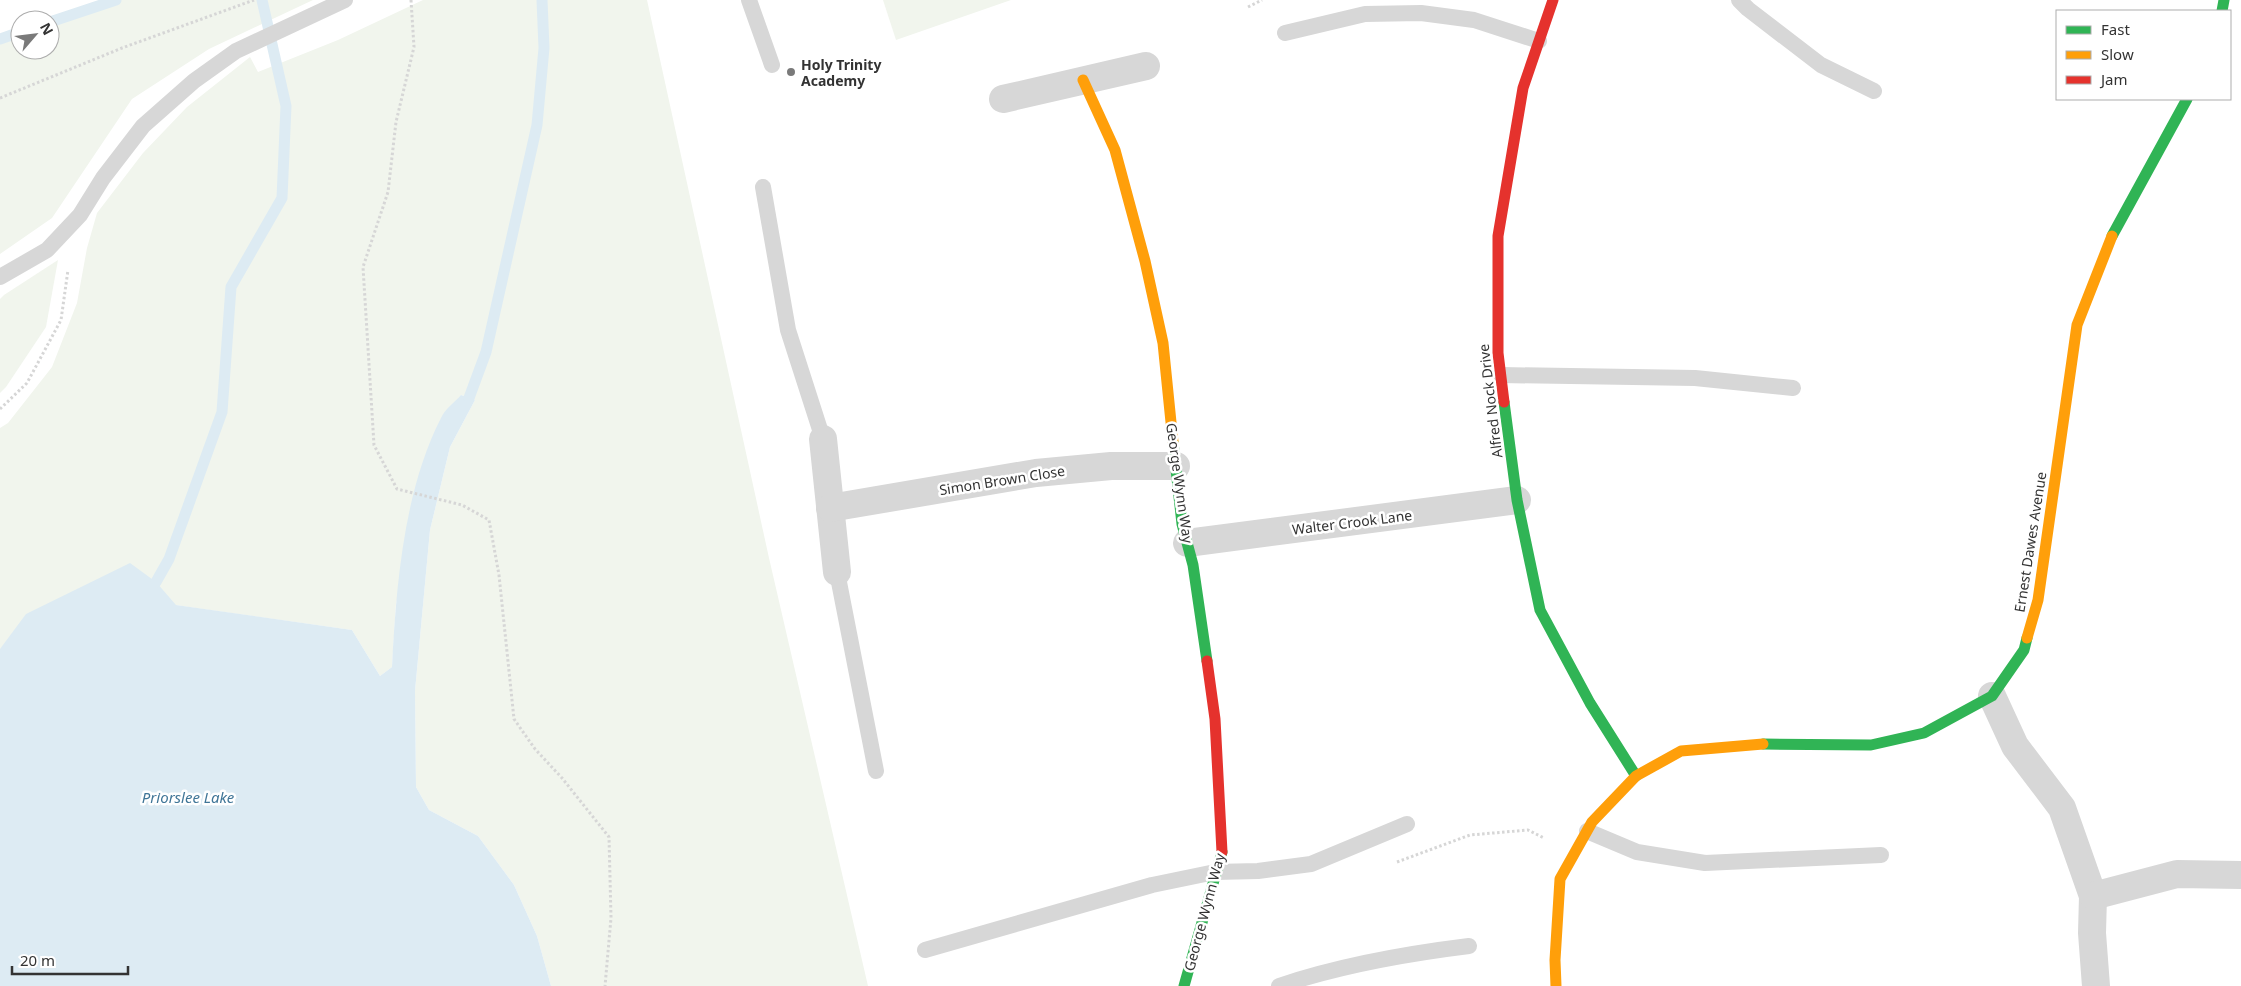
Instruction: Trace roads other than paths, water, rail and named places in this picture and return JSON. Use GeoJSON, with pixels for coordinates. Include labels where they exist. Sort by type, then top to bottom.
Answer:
{"type":"FeatureCollection","features":[{"type":"Feature","properties":{"kind":"street","name":"Alfred Nock Drive"},"geometry":{"type":"LineString","coordinates":[[1552,0],[1523,88],[1498,236],[1498,353],[1518,500],[1540,610],[1590,703],[1636,776]]}},
{"type":"Feature","properties":{"kind":"street"},"geometry":{"type":"LineString","coordinates":[[1003,99],[1146,66]]}},
{"type":"Feature","properties":{"kind":"street","name":"George Wynn Way"},"geometry":{"type":"LineString","coordinates":[[1082,80],[1115,150],[1145,261],[1163,343],[1182,524],[1193,565],[1215,719],[1220,780],[1222,855],[1215,872],[1184,986]]}},
{"type":"Feature","properties":{"kind":"street","name":"Ernest Dawes Avenue"},"geometry":{"type":"LineString","coordinates":[[1556,986],[1555,960],[1560,879],[1592,822],[1636,776],[1682,751],[1758,744],[1871,745],[1880,743],[1924,732],[1992,696],[2024,650],[2038,600],[2077,326],[2114,230],[2186,100]]}},
{"type":"Feature","properties":{"kind":"street"},"geometry":{"type":"LineString","coordinates":[[823,439],[836,572]]}},
{"type":"Feature","properties":{"kind":"street","name":"Simon Brown Close"},"geometry":{"type":"LineString","coordinates":[[830,508],[1036,473],[1111,466],[1176,466]]}},
{"type":"Feature","properties":{"kind":"street","name":"Walter Crook Lane"},"geometry":{"type":"LineString","coordinates":[[1187,543],[1518,500]]}},
{"type":"Feature","properties":{"kind":"street"},"geometry":{"type":"LineString","coordinates":[[1992,696],[2015,746],[2062,808],[2093,896],[2092,933],[2096,986]]}},
{"type":"Feature","properties":{"kind":"street"},"geometry":{"type":"LineString","coordinates":[[2093,896],[2177,874],[2241,875]]}},
{"type":"Feature","properties":{"kind":"lane"},"geometry":{"type":"LineString","coordinates":[[0,277],[47,250],[80,215],[102,178],[143,126],[194,81],[236,51],[345,0]]}},
{"type":"Feature","properties":{"kind":"lane"},"geometry":{"type":"LineString","coordinates":[[749,0],[772,66]]}},
{"type":"Feature","properties":{"kind":"lane"},"geometry":{"type":"LineString","coordinates":[[1739,0],[1821,65],[1874,91]]}},
{"type":"Feature","properties":{"kind":"lane"},"geometry":{"type":"LineString","coordinates":[[1284,33],[1365,14],[1421,13],[1474,20],[1539,41]]}},
{"type":"Feature","properties":{"kind":"lane"},"geometry":{"type":"LineString","coordinates":[[763,186],[788,330],[823,439]]}},
{"type":"Feature","properties":{"kind":"lane"},"geometry":{"type":"LineString","coordinates":[[1501,375],[1695,378],[1793,388]]}},
{"type":"Feature","properties":{"kind":"lane"},"geometry":{"type":"LineString","coordinates":[[836,572],[876,771]]}},
{"type":"Feature","properties":{"kind":"lane"},"geometry":{"type":"LineString","coordinates":[[925,950],[1152,885],[1215,872],[1258,871],[1311,864],[1407,824]]}},
{"type":"Feature","properties":{"kind":"lane"},"geometry":{"type":"LineString","coordinates":[[1587,831],[1637,852],[1704,863],[1881,855]]}},
{"type":"Feature","properties":{"kind":"lane"},"geometry":{"type":"LineString","coordinates":[[1279,986],[1324,971],[1411,953],[1469,946]]}},
{"type":"Feature","properties":{"kind":"water","name":"Priorslee Lake"},"geometry":{"type":"Polygon","coordinates":[[[461,395],[475,400],[450,447],[430,530],[415,691],[416,787],[429,810],[478,836],[514,885],[537,936],[551,986],[0,986],[0,649],[26,614],[130,563],[156,582],[176,605],[352,630],[380,676],[392,667],[396,604],[404,539],[418,476],[428,446],[441,418],[461,395]]]}},
{"type":"Feature","properties":{"kind":"waterway"},"geometry":{"type":"LineString","coordinates":[[60,19],[116,0]]}},
{"type":"Feature","properties":{"kind":"waterway"},"geometry":{"type":"LineString","coordinates":[[156,582],[169,559],[222,412],[231,287],[282,198],[286,106],[262,0]]}},
{"type":"Feature","properties":{"kind":"waterway"},"geometry":{"type":"LineString","coordinates":[[469,398],[486,352],[537,125],[544,48],[542,0]]}},
{"type":"Feature","properties":{"kind":"waterway"},"geometry":{"type":"LineString","coordinates":[[0,39],[10,36]]}},
{"type":"Feature","properties":{"kind":"place","name":"Holy Trinity Academy"},"geometry":{"type":"Point","coordinates":[791,72]}}]}
